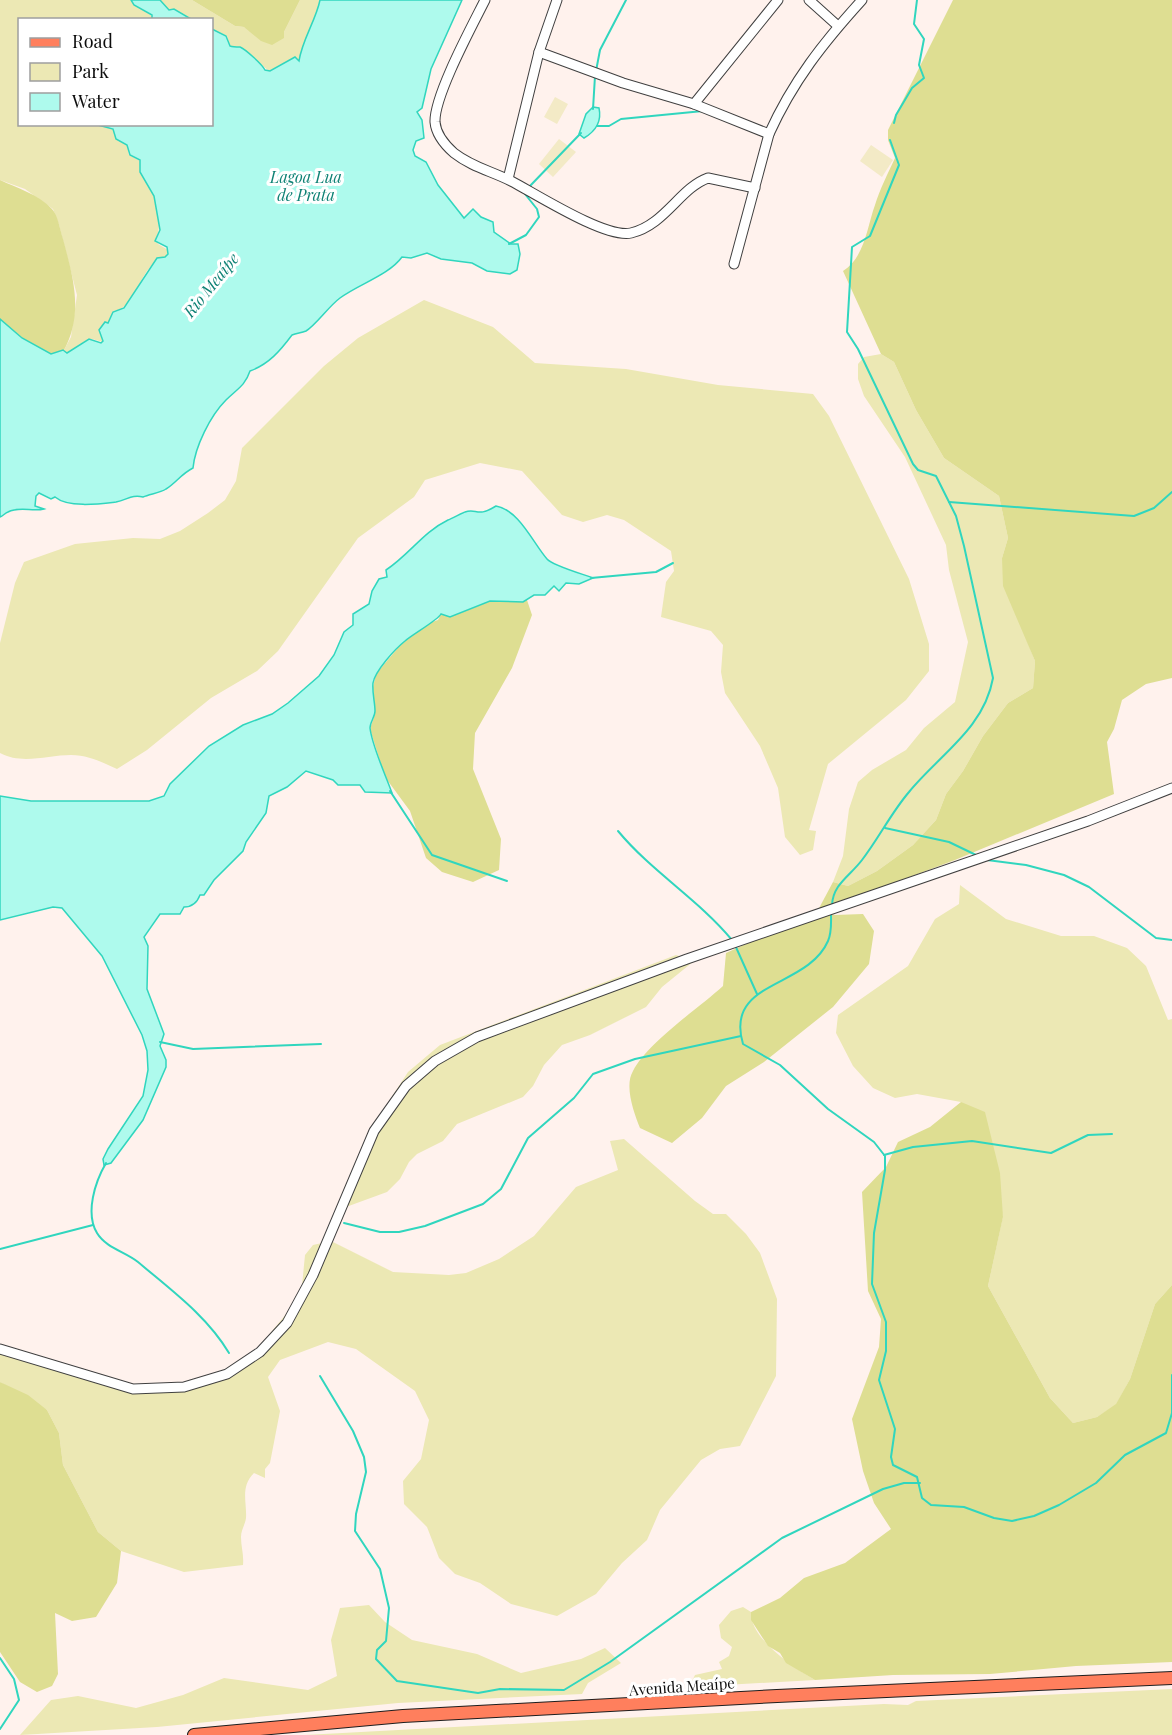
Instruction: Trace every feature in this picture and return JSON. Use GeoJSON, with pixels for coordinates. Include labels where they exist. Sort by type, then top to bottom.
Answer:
{"type":"FeatureCollection","features":[{"type":"Feature","properties":{"kind":"main road","name":"Avenida Meaípe"},"geometry":{"type":"LineString","coordinates":[[194,1735],[403,1716],[1172,1678]]}},
{"type":"Feature","properties":{"kind":"street"},"geometry":{"type":"LineString","coordinates":[[485,0],[439,100],[435,122],[438,133],[454,153],[475,167],[508,179],[600,227],[624,234],[650,225],[697,183],[708,178],[755,188]]}},
{"type":"Feature","properties":{"kind":"street"},"geometry":{"type":"LineString","coordinates":[[508,179],[539,52],[557,0]]}},
{"type":"Feature","properties":{"kind":"street"},"geometry":{"type":"LineString","coordinates":[[694,104],[778,0]]}},
{"type":"Feature","properties":{"kind":"street"},"geometry":{"type":"LineString","coordinates":[[809,0],[838,26]]}},
{"type":"Feature","properties":{"kind":"street"},"geometry":{"type":"LineString","coordinates":[[734,264],[769,134],[787,95],[838,26],[862,0]]}},
{"type":"Feature","properties":{"kind":"street"},"geometry":{"type":"LineString","coordinates":[[539,52],[623,83],[694,104],[769,134]]}},
{"type":"Feature","properties":{"kind":"street"},"geometry":{"type":"LineString","coordinates":[[0,1349],[133,1389],[184,1387],[227,1374],[260,1352],[287,1323],[313,1275],[374,1131],[406,1086],[435,1061],[477,1037],[687,959],[1077,825],[1172,788]]}},
{"type":"Feature","properties":{"kind":"green space"},"geometry":{"type":"Polygon","coordinates":[[[0,0],[131,0],[153,17],[18,18],[18,126],[102,126],[113,129],[116,139],[127,145],[129,155],[140,161],[156,205],[159,224],[156,237],[158,244],[168,250],[166,257],[157,260],[150,267],[128,303],[121,309],[113,311],[108,323],[106,322],[99,330],[103,342],[92,339],[67,353],[64,350],[71,337],[77,295],[53,209],[25,189],[0,180],[0,0]]]}},
{"type":"Feature","properties":{"kind":"green space"},"geometry":{"type":"Polygon","coordinates":[[[160,0],[192,0],[235,26],[284,32],[300,0],[320,0],[299,61],[295,57],[269,71],[241,48],[230,46],[227,36],[213,29],[213,18],[189,18],[173,9],[169,10],[160,0]]]}},
{"type":"Feature","properties":{"kind":"green space"},"geometry":{"type":"Polygon","coordinates":[[[424,300],[493,327],[535,363],[626,369],[718,385],[813,394],[829,416],[909,579],[929,644],[929,671],[906,700],[828,764],[809,830],[816,831],[813,850],[800,855],[785,837],[778,788],[760,746],[725,693],[721,672],[723,645],[711,631],[661,617],[666,582],[674,571],[671,551],[624,520],[607,515],[583,522],[562,515],[522,471],[480,463],[425,480],[414,497],[358,538],[278,651],[257,671],[211,698],[147,750],[117,769],[95,759],[77,755],[26,759],[8,757],[0,753],[0,643],[15,583],[24,562],[75,544],[133,538],[160,539],[180,531],[208,513],[225,500],[236,481],[242,448],[324,366],[358,338],[424,300]]]}},
{"type":"Feature","properties":{"kind":"green space"},"geometry":{"type":"Polygon","coordinates":[[[881,354],[894,362],[916,410],[944,458],[999,496],[1008,538],[1002,558],[1022,628],[1035,661],[1033,688],[1008,703],[983,736],[963,771],[946,794],[936,820],[913,845],[877,871],[848,886],[833,882],[843,856],[849,809],[858,782],[872,770],[906,750],[924,728],[955,702],[968,642],[949,570],[946,545],[905,457],[864,396],[858,379],[858,364],[864,357],[881,354]]]}},
{"type":"Feature","properties":{"kind":"green space"},"geometry":{"type":"Polygon","coordinates":[[[960,885],[1006,919],[1061,936],[1094,936],[1127,948],[1146,966],[1168,1020],[1172,1019],[1172,1285],[1155,1304],[1130,1379],[1116,1405],[1097,1417],[1073,1423],[1050,1398],[988,1286],[1003,1216],[961,1102],[917,1094],[895,1098],[873,1088],[853,1066],[836,1033],[838,1015],[908,966],[935,919],[959,904],[960,885]]]}},
{"type":"Feature","properties":{"kind":"green space"},"geometry":{"type":"Polygon","coordinates":[[[676,955],[694,961],[662,987],[646,1007],[590,1035],[562,1045],[544,1065],[533,1086],[523,1097],[457,1124],[443,1141],[417,1154],[409,1162],[400,1179],[387,1192],[346,1207],[382,1112],[408,1072],[440,1045],[676,955]]]}},
{"type":"Feature","properties":{"kind":"green space"},"geometry":{"type":"Polygon","coordinates":[[[624,1139],[695,1201],[713,1214],[726,1214],[746,1234],[760,1253],[777,1299],[776,1376],[740,1446],[720,1449],[701,1460],[660,1510],[647,1540],[622,1563],[596,1594],[557,1616],[511,1604],[480,1583],[455,1574],[439,1558],[427,1527],[404,1504],[403,1481],[421,1459],[429,1420],[415,1391],[356,1349],[328,1342],[280,1360],[268,1377],[280,1411],[270,1463],[265,1469],[265,1478],[254,1473],[246,1489],[246,1518],[241,1537],[243,1565],[184,1572],[121,1551],[98,1532],[63,1465],[59,1433],[47,1410],[0,1382],[0,1347],[145,1389],[195,1384],[249,1359],[301,1296],[305,1255],[313,1245],[331,1241],[393,1272],[449,1275],[466,1273],[499,1259],[534,1236],[576,1187],[618,1170],[610,1141],[624,1139]]]}},
{"type":"Feature","properties":{"kind":"green space"},"geometry":{"type":"Polygon","coordinates":[[[369,1605],[385,1622],[412,1640],[477,1654],[521,1673],[581,1659],[605,1648],[621,1663],[588,1683],[582,1694],[398,1703],[157,1727],[20,1735],[51,1700],[78,1696],[136,1708],[183,1695],[224,1678],[308,1690],[337,1676],[331,1640],[340,1608],[369,1605]]]}},
{"type":"Feature","properties":{"kind":"green space"},"geometry":{"type":"Polygon","coordinates":[[[743,1607],[751,1612],[753,1622],[765,1642],[785,1660],[815,1680],[689,1687],[695,1675],[722,1669],[719,1662],[729,1656],[732,1647],[721,1638],[719,1625],[731,1611],[743,1607]]]}},
{"type":"Feature","properties":{"kind":"green space"},"geometry":{"type":"Polygon","coordinates":[[[1172,1689],[1172,1735],[305,1735],[884,1704],[908,1705],[916,1701],[1172,1689]]]}},
{"type":"Feature","properties":{"kind":"shaded area"},"geometry":{"type":"Polygon","coordinates":[[[192,0],[300,0],[284,32],[284,38],[272,45],[261,41],[244,27],[235,26],[192,0]]]}},
{"type":"Feature","properties":{"kind":"shaded area"},"geometry":{"type":"Polygon","coordinates":[[[953,0],[1172,0],[1172,678],[1146,684],[1122,700],[1114,729],[1107,742],[1114,794],[955,860],[819,911],[835,915],[863,914],[874,931],[869,964],[833,1007],[764,1062],[726,1086],[702,1118],[672,1143],[640,1128],[631,1100],[629,1084],[630,1077],[640,1060],[661,1038],[723,986],[726,953],[817,912],[833,882],[848,886],[877,871],[913,845],[936,820],[946,794],[963,771],[983,736],[1008,703],[1033,688],[1035,661],[1003,586],[1002,558],[1008,538],[999,496],[944,458],[916,410],[894,362],[881,354],[843,271],[861,250],[877,199],[895,158],[888,140],[888,130],[953,0]]]}},
{"type":"Feature","properties":{"kind":"shaded area"},"geometry":{"type":"Polygon","coordinates":[[[555,97],[568,104],[557,124],[544,117],[555,97]]]}},
{"type":"Feature","properties":{"kind":"shaded area"},"geometry":{"type":"Polygon","coordinates":[[[559,139],[576,152],[553,177],[539,164],[559,139]]]}},
{"type":"Feature","properties":{"kind":"shaded area"},"geometry":{"type":"Polygon","coordinates":[[[871,145],[893,160],[882,177],[860,161],[871,145]]]}},
{"type":"Feature","properties":{"kind":"shaded area"},"geometry":{"type":"Polygon","coordinates":[[[0,180],[40,199],[52,209],[57,219],[75,295],[74,322],[64,350],[51,354],[22,338],[0,319],[0,180]]]}},
{"type":"Feature","properties":{"kind":"shaded area"},"geometry":{"type":"Polygon","coordinates":[[[527,600],[532,615],[512,668],[475,733],[473,769],[501,839],[499,870],[473,882],[442,872],[426,858],[410,811],[385,777],[370,729],[375,714],[373,687],[376,674],[402,643],[426,624],[438,620],[441,614],[450,617],[491,601],[527,600]]]}},
{"type":"Feature","properties":{"kind":"shaded area"},"geometry":{"type":"Polygon","coordinates":[[[961,1102],[985,1112],[1000,1173],[1003,1217],[988,1286],[1050,1398],[1073,1423],[1097,1417],[1116,1404],[1130,1379],[1155,1304],[1172,1285],[1172,1662],[1076,1666],[990,1674],[893,1675],[815,1680],[786,1663],[780,1653],[768,1646],[751,1620],[751,1612],[780,1598],[804,1578],[845,1563],[891,1529],[874,1503],[863,1471],[852,1419],[879,1347],[881,1319],[868,1291],[862,1192],[886,1167],[898,1142],[930,1127],[961,1102]]]}},
{"type":"Feature","properties":{"kind":"shaded area"},"geometry":{"type":"Polygon","coordinates":[[[0,1382],[28,1395],[47,1410],[59,1433],[63,1465],[98,1532],[121,1551],[117,1583],[96,1617],[72,1621],[55,1613],[58,1674],[52,1686],[37,1692],[20,1682],[0,1652],[0,1382]]]}},
{"type":"Feature","properties":{"kind":"water"},"geometry":{"type":"Polygon","coordinates":[[[131,0],[160,0],[169,10],[174,9],[189,18],[152,18],[152,15],[134,5],[131,0]]]}},
{"type":"Feature","properties":{"kind":"water","name":"Lagoa Lua de Prata"},"geometry":{"type":"Polygon","coordinates":[[[320,0],[462,0],[431,69],[422,108],[417,112],[422,120],[424,138],[416,141],[413,150],[415,156],[426,162],[438,185],[464,218],[473,209],[481,217],[493,222],[494,232],[511,244],[518,244],[520,254],[517,270],[510,274],[487,271],[472,263],[441,259],[427,253],[411,258],[402,257],[390,269],[340,298],[310,328],[292,335],[274,356],[263,365],[250,371],[243,384],[226,400],[209,423],[200,441],[193,468],[166,489],[143,497],[136,496],[116,502],[93,504],[68,503],[39,493],[36,496],[35,506],[44,509],[17,509],[0,517],[0,319],[22,338],[51,354],[63,350],[67,353],[89,339],[101,343],[103,341],[99,330],[105,322],[108,323],[113,312],[124,308],[157,258],[168,254],[167,247],[155,241],[160,230],[154,196],[140,172],[140,160],[130,155],[127,145],[116,139],[113,129],[102,126],[213,126],[213,30],[226,36],[230,46],[242,48],[265,70],[270,71],[295,57],[299,61],[320,0]]]}},
{"type":"Feature","properties":{"kind":"water"},"geometry":{"type":"Polygon","coordinates":[[[593,107],[599,108],[599,122],[595,129],[584,138],[579,134],[586,114],[593,107]]]}},
{"type":"Feature","properties":{"kind":"water"},"geometry":{"type":"Polygon","coordinates":[[[496,506],[519,520],[550,562],[593,578],[579,584],[566,583],[559,591],[554,586],[545,595],[534,595],[523,602],[490,601],[450,617],[441,614],[409,638],[386,660],[377,672],[373,683],[375,711],[370,728],[371,735],[392,793],[365,792],[360,785],[338,785],[333,780],[306,771],[287,787],[269,796],[266,813],[246,842],[243,851],[214,880],[204,895],[200,895],[192,905],[184,907],[180,914],[160,914],[144,937],[148,946],[147,989],[164,1034],[160,1046],[166,1060],[166,1067],[143,1120],[111,1163],[104,1165],[103,1159],[108,1149],[143,1096],[148,1070],[147,1051],[142,1035],[102,956],[62,908],[53,907],[0,920],[0,796],[31,801],[149,801],[164,796],[170,784],[209,746],[243,725],[272,714],[319,676],[334,655],[344,632],[353,625],[353,614],[369,604],[372,591],[379,579],[387,577],[386,570],[423,537],[439,525],[464,512],[481,512],[496,506]]]}},
{"type":"Feature","properties":{"kind":"waterway"},"geometry":{"type":"LineString","coordinates":[[596,71],[600,50],[626,0]]}},
{"type":"Feature","properties":{"kind":"waterway"},"geometry":{"type":"LineString","coordinates":[[894,123],[896,115],[912,88],[924,78],[919,65],[924,39],[914,24],[917,0]]}},
{"type":"Feature","properties":{"kind":"waterway"},"geometry":{"type":"LineString","coordinates":[[593,109],[595,76]]}},
{"type":"Feature","properties":{"kind":"waterway"},"geometry":{"type":"LineString","coordinates":[[597,126],[609,126],[621,119],[703,111]]}},
{"type":"Feature","properties":{"kind":"waterway"},"geometry":{"type":"LineString","coordinates":[[529,187],[581,133]]}},
{"type":"Feature","properties":{"kind":"waterway"},"geometry":{"type":"LineString","coordinates":[[832,905],[835,891],[862,860],[903,800],[970,727],[988,696],[993,678],[956,516],[936,476],[918,470],[913,464],[858,349],[847,332],[852,247],[870,236],[899,165],[890,140]]}},
{"type":"Feature","properties":{"kind":"waterway"},"geometry":{"type":"LineString","coordinates":[[509,244],[526,235],[539,217],[537,209],[525,194]]}},
{"type":"Feature","properties":{"kind":"waterway"},"geometry":{"type":"LineString","coordinates":[[949,502],[1134,516],[1154,508],[1172,492]]}},
{"type":"Feature","properties":{"kind":"waterway"},"geometry":{"type":"LineString","coordinates":[[591,578],[656,572],[673,563]]}},
{"type":"Feature","properties":{"kind":"waterway"},"geometry":{"type":"LineString","coordinates":[[390,791],[432,855],[507,881]]}},
{"type":"Feature","properties":{"kind":"waterway"},"geometry":{"type":"LineString","coordinates":[[885,828],[949,842],[976,855]]}},
{"type":"Feature","properties":{"kind":"waterway"},"geometry":{"type":"LineString","coordinates":[[618,831],[645,860],[705,911],[732,940]]}},
{"type":"Feature","properties":{"kind":"waterway"},"geometry":{"type":"LineString","coordinates":[[987,860],[1026,865],[1064,875],[1089,887],[1156,938],[1172,940]]}},
{"type":"Feature","properties":{"kind":"waterway"},"geometry":{"type":"LineString","coordinates":[[831,913],[829,938],[818,957],[756,996],[745,1008],[740,1023],[743,1044],[780,1065],[828,1109],[874,1142],[885,1156],[885,1170],[874,1233],[872,1284],[886,1322],[886,1351],[879,1380],[895,1429],[891,1457],[893,1465],[917,1477],[922,1498],[931,1505],[964,1507],[994,1518],[1012,1521],[1034,1516],[1059,1505],[1096,1483],[1125,1455],[1166,1433],[1172,1413],[1172,1375]]}},
{"type":"Feature","properties":{"kind":"waterway"},"geometry":{"type":"LineString","coordinates":[[735,945],[757,994]]}},
{"type":"Feature","properties":{"kind":"waterway"},"geometry":{"type":"LineString","coordinates":[[344,1223],[380,1232],[399,1232],[425,1226],[483,1204],[501,1189],[528,1138],[574,1098],[593,1074],[635,1059],[741,1036]]}},
{"type":"Feature","properties":{"kind":"waterway"},"geometry":{"type":"LineString","coordinates":[[160,1042],[193,1049],[321,1044]]}},
{"type":"Feature","properties":{"kind":"waterway"},"geometry":{"type":"LineString","coordinates":[[884,1155],[913,1147],[972,1141],[1051,1153],[1088,1135],[1112,1134]]}},
{"type":"Feature","properties":{"kind":"waterway"},"geometry":{"type":"LineString","coordinates":[[106,1163],[98,1179],[93,1198],[93,1225],[97,1233],[111,1246],[133,1258],[188,1304],[210,1327],[229,1353]]}},
{"type":"Feature","properties":{"kind":"waterway"},"geometry":{"type":"LineString","coordinates":[[0,1249],[93,1225]]}},
{"type":"Feature","properties":{"kind":"waterway"},"geometry":{"type":"LineString","coordinates":[[320,1376],[353,1431],[364,1457],[366,1472],[356,1514],[355,1531],[380,1569],[389,1608],[386,1641],[377,1650],[376,1659],[397,1681],[478,1693],[500,1689],[564,1690],[610,1662],[782,1538],[883,1489],[904,1483],[920,1483]]}},
{"type":"Feature","properties":{"kind":"waterway"},"geometry":{"type":"LineString","coordinates":[[0,1658],[14,1679],[19,1700],[0,1729]]}},
{"type":"Feature","properties":{"kind":"water label","name":"Rio Meaípe"},"geometry":{"type":"Point","coordinates":[211,285]}}]}
